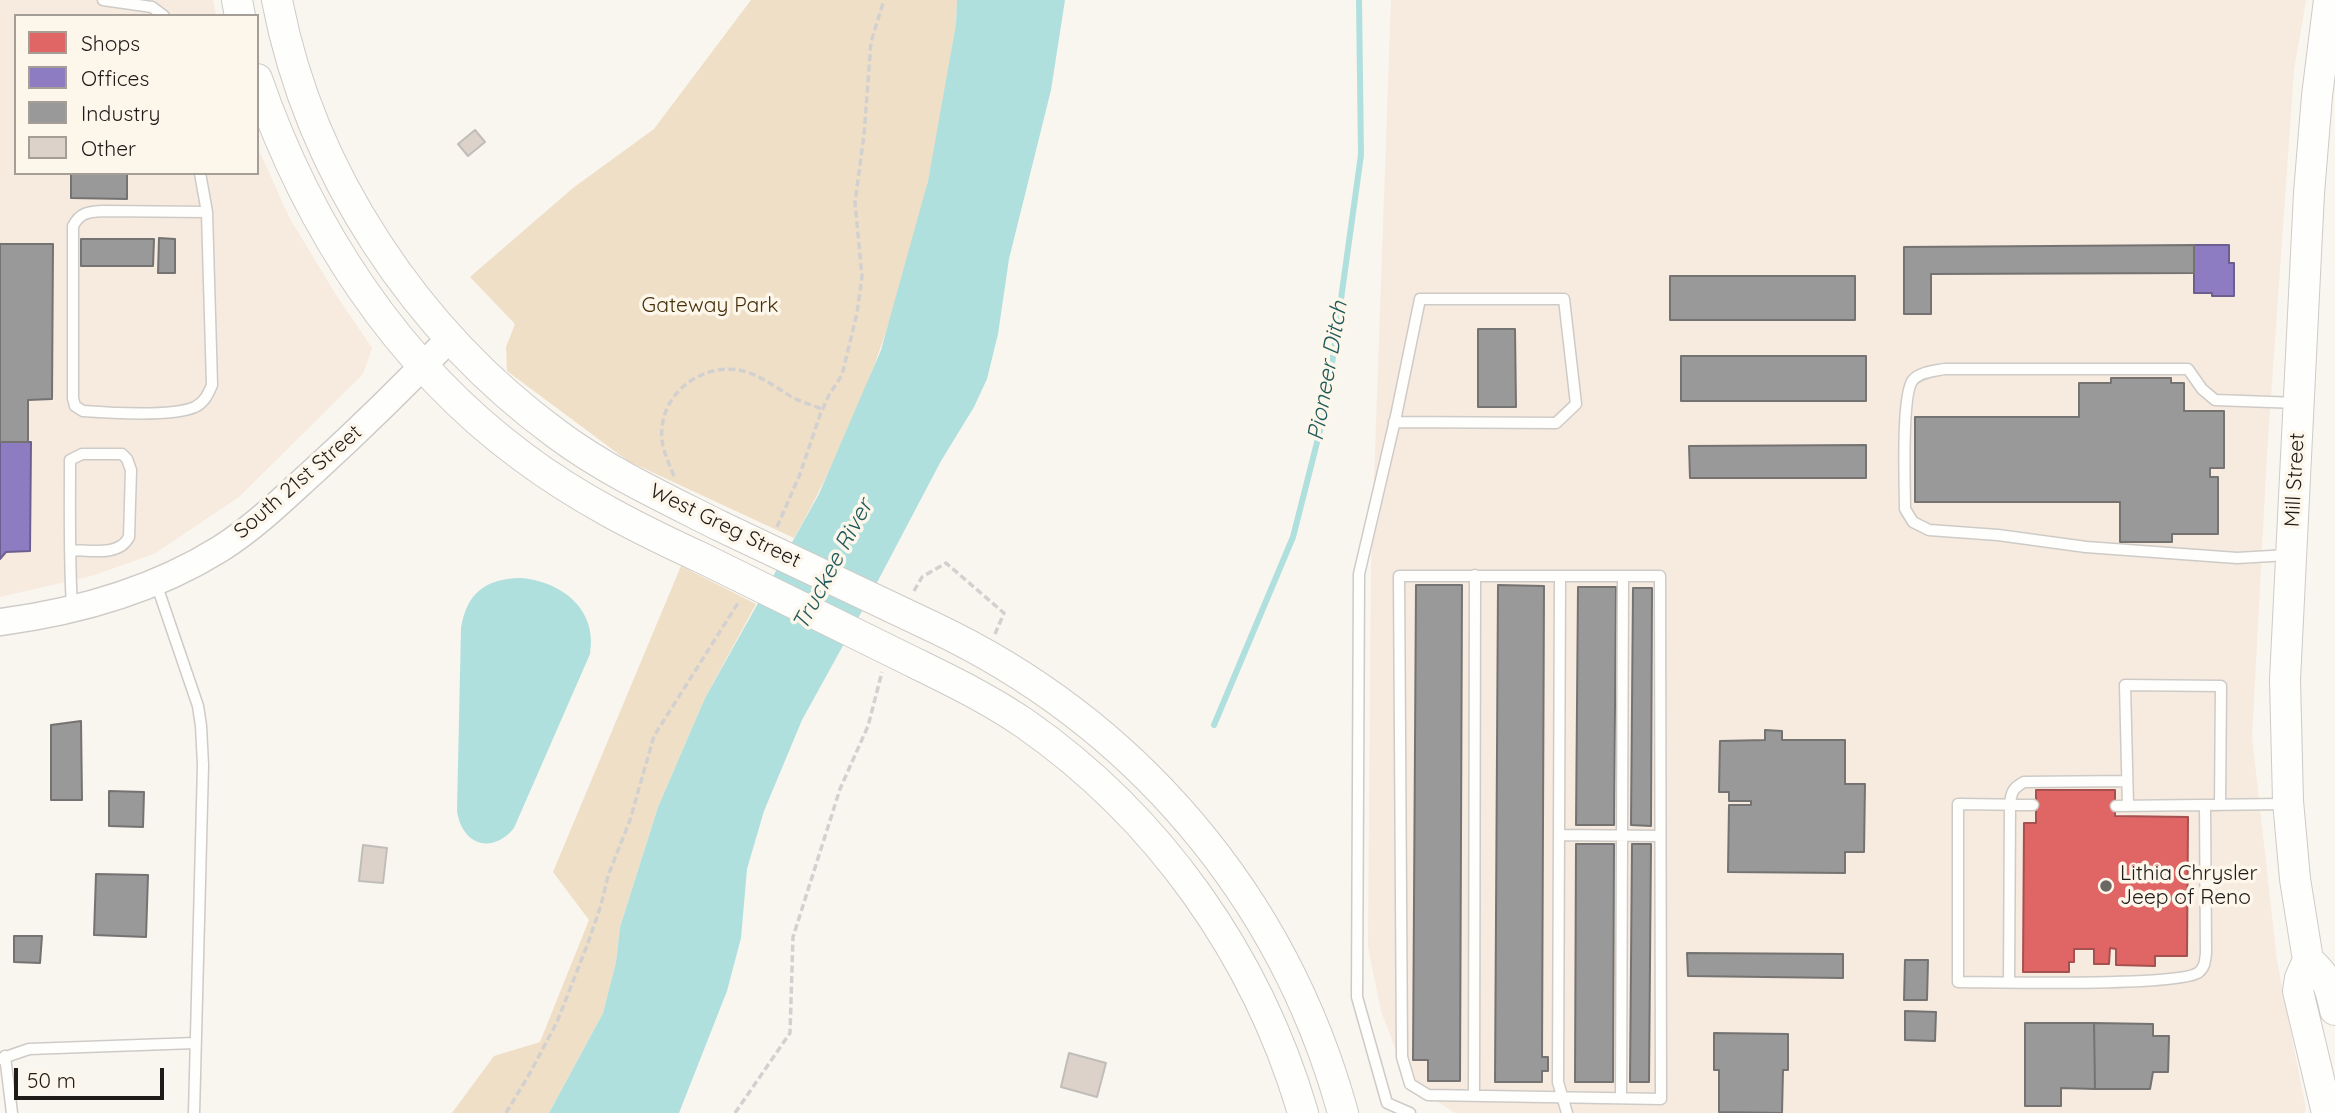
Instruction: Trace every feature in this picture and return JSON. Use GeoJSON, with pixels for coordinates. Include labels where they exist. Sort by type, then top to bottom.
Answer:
{"type":"FeatureCollection","features":[{"type":"Feature","properties":{"kind":"main road"},"geometry":{"type":"LineString","coordinates":[[265,0],[289,50]]}},
{"type":"Feature","properties":{"kind":"main road","name":"West Greg Street"},"geometry":{"type":"LineString","coordinates":[[277,0],[289,50],[318,133],[353,204],[394,268],[451,337],[497,385],[559,436],[623,476],[988,656],[1077,713],[1116,746],[1190,821],[1244,894],[1292,975],[1324,1050],[1343,1113]]}},
{"type":"Feature","properties":{"kind":"main road","name":"Mill Street"},"geometry":{"type":"LineString","coordinates":[[2327,1113],[2298,992],[2300,978],[2308,960],[2295,878],[2288,804],[2285,704],[2312,145],[2329,0]]}},
{"type":"Feature","properties":{"kind":"main road","name":"West Greg Street"},"geometry":{"type":"LineString","coordinates":[[259,84],[292,169],[325,231],[372,302],[424,366],[492,432],[554,478],[615,516],[992,703],[1058,748],[1087,772],[1156,842],[1210,912],[1258,993],[1275,1031],[1303,1113]]}},
{"type":"Feature","properties":{"kind":"main road","name":"Mill Street"},"geometry":{"type":"LineString","coordinates":[[2308,960],[2325,974],[2334,1005]]}},
{"type":"Feature","properties":{"kind":"street","name":"South 21st Street"},"geometry":{"type":"LineString","coordinates":[[0,622],[72,610],[155,581],[219,549],[252,526],[345,443],[451,337]]}},
{"type":"Feature","properties":{"kind":"lane"},"geometry":{"type":"LineString","coordinates":[[103,0],[152,7],[161,14]]}},
{"type":"Feature","properties":{"kind":"lane"},"geometry":{"type":"LineString","coordinates":[[200,175],[207,212],[212,385],[206,398],[197,406],[180,411],[83,411],[75,406],[73,226],[77,218],[86,212],[207,212]]}},
{"type":"Feature","properties":{"kind":"lane"},"geometry":{"type":"LineString","coordinates":[[1394,422],[1556,423],[1576,404],[1564,299],[1420,299],[1359,574],[1357,997],[1387,1103],[1410,1113]]}},
{"type":"Feature","properties":{"kind":"lane"},"geometry":{"type":"LineString","coordinates":[[2291,555],[2237,558],[2086,547],[1998,535],[1929,530],[1913,522],[1905,509],[1906,397],[1913,380],[1928,372],[1944,369],[2188,369],[2202,389],[2215,400],[2299,402]]}},
{"type":"Feature","properties":{"kind":"lane"},"geometry":{"type":"LineString","coordinates":[[70,550],[117,550],[126,543],[129,537],[131,470],[122,454],[82,454],[70,460],[70,550],[72,610]]}},
{"type":"Feature","properties":{"kind":"lane"},"geometry":{"type":"LineString","coordinates":[[1474,1096],[1475,575]]}},
{"type":"Feature","properties":{"kind":"lane"},"geometry":{"type":"LineString","coordinates":[[1399,576],[1560,576],[1660,576],[1661,1099],[1428,1095],[1410,1084],[1402,1057],[1399,576]]}},
{"type":"Feature","properties":{"kind":"lane"},"geometry":{"type":"LineString","coordinates":[[1560,576],[1558,1082],[1567,1113]]}},
{"type":"Feature","properties":{"kind":"lane"},"geometry":{"type":"LineString","coordinates":[[1621,1098],[1623,576]]}},
{"type":"Feature","properties":{"kind":"lane"},"geometry":{"type":"LineString","coordinates":[[155,581],[198,706],[201,726],[203,765],[194,1113]]}},
{"type":"Feature","properties":{"kind":"lane"},"geometry":{"type":"LineString","coordinates":[[2220,805],[2221,686],[2125,685],[2127,781],[2122,806],[2182,805],[2220,805],[2288,804]]}},
{"type":"Feature","properties":{"kind":"lane"},"geometry":{"type":"LineString","coordinates":[[2009,982],[2010,794],[2014,787],[2024,782],[2127,781]]}},
{"type":"Feature","properties":{"kind":"lane"},"geometry":{"type":"LineString","coordinates":[[2033,805],[1958,804],[1958,982],[2114,982],[2181,978],[2199,972],[2205,964],[2206,953],[2205,805]]}},
{"type":"Feature","properties":{"kind":"lane"},"geometry":{"type":"LineString","coordinates":[[1559,835],[1660,836]]}},
{"type":"Feature","properties":{"kind":"lane"},"geometry":{"type":"LineString","coordinates":[[12,1113],[2,1058],[40,1048],[195,1043]]}},
{"type":"Feature","properties":{"kind":"path"},"geometry":{"type":"LineString","coordinates":[[677,484],[663,450],[662,428],[668,406],[692,379],[713,371],[738,370],[756,376],[794,398],[822,409]]}},
{"type":"Feature","properties":{"kind":"path"},"geometry":{"type":"LineString","coordinates":[[735,1113],[790,1033],[793,937],[840,789],[868,726],[877,694]]}},
{"type":"Feature","properties":{"kind":"shaded area"},"geometry":{"type":"Polygon","coordinates":[[[0,0],[213,0],[216,14],[14,14],[14,175],[259,175],[259,150],[289,217],[372,348],[363,374],[239,497],[154,554],[91,576],[0,597],[0,0]]]}},
{"type":"Feature","properties":{"kind":"shaded area"},"geometry":{"type":"Polygon","coordinates":[[[1391,0],[2306,0],[2294,70],[2267,453],[2252,737],[2277,961],[2306,1110],[2304,1113],[1455,1113],[1408,1082],[1381,1011],[1368,947],[1371,565],[1391,0]]]}},
{"type":"Feature","properties":{"kind":"green space","name":"Gateway Park"},"geometry":{"type":"Polygon","coordinates":[[[751,0],[957,0],[956,24],[932,161],[905,273],[857,409],[817,496],[794,538],[628,461],[507,371],[506,347],[515,324],[470,277],[573,188],[654,129],[751,0]]]}},
{"type":"Feature","properties":{"kind":"green space"},"geometry":{"type":"Polygon","coordinates":[[[681,566],[756,604],[705,698],[658,807],[620,927],[616,962],[603,1013],[549,1113],[452,1113],[494,1056],[540,1042],[589,920],[553,872],[681,566]]]}},
{"type":"Feature","properties":{"kind":"water","name":"Truckee River"},"geometry":{"type":"Polygon","coordinates":[[[957,0],[1065,0],[1051,90],[1009,259],[998,334],[987,379],[802,720],[764,811],[747,869],[741,938],[727,991],[679,1113],[549,1113],[603,1013],[616,962],[620,927],[658,807],[705,698],[819,494],[881,350],[928,181],[956,24],[957,0]]]}},
{"type":"Feature","properties":{"kind":"water"},"geometry":{"type":"Polygon","coordinates":[[[520,578],[549,585],[573,600],[588,624],[590,654],[514,828],[497,842],[479,842],[465,832],[457,811],[461,628],[468,606],[480,590],[497,581],[520,578]]]}},
{"type":"Feature","properties":{"kind":"building: Shops","name":"Lithia Chrysler Jeep of Reno"},"geometry":{"type":"Polygon","coordinates":[[[2036,790],[2115,790],[2115,816],[2188,817],[2187,956],[2155,956],[2155,966],[2116,965],[2116,949],[2110,948],[2109,964],[2094,964],[2094,949],[2074,949],[2074,962],[2069,962],[2069,972],[2023,972],[2024,823],[2036,823],[2036,790]]]}},
{"type":"Feature","properties":{"kind":"building: Offices"},"geometry":{"type":"Polygon","coordinates":[[[2194,245],[2229,245],[2229,263],[2234,263],[2234,296],[2194,293],[2194,245]]]}},
{"type":"Feature","properties":{"kind":"building: Offices"},"geometry":{"type":"Polygon","coordinates":[[[0,442],[31,442],[30,551],[6,552],[0,559],[0,442]]]}},
{"type":"Feature","properties":{"kind":"building: Industry"},"geometry":{"type":"Polygon","coordinates":[[[71,175],[127,175],[127,199],[71,198],[71,175]]]}},
{"type":"Feature","properties":{"kind":"building: Industry"},"geometry":{"type":"Polygon","coordinates":[[[159,238],[175,239],[175,273],[158,273],[159,238]]]}},
{"type":"Feature","properties":{"kind":"building: Industry"},"geometry":{"type":"Polygon","coordinates":[[[81,239],[154,239],[153,266],[81,266],[81,239]]]}},
{"type":"Feature","properties":{"kind":"building: Industry"},"geometry":{"type":"Polygon","coordinates":[[[0,244],[53,244],[52,399],[28,400],[28,442],[0,442],[0,244]]]}},
{"type":"Feature","properties":{"kind":"building: Industry"},"geometry":{"type":"Polygon","coordinates":[[[2194,245],[2194,273],[1931,274],[1931,314],[1904,314],[1904,247],[2194,245]]]}},
{"type":"Feature","properties":{"kind":"building: Industry"},"geometry":{"type":"Polygon","coordinates":[[[1670,276],[1855,276],[1855,320],[1670,320],[1670,276]]]}},
{"type":"Feature","properties":{"kind":"building: Industry"},"geometry":{"type":"Polygon","coordinates":[[[1478,329],[1515,329],[1516,407],[1478,407],[1478,329]]]}},
{"type":"Feature","properties":{"kind":"building: Industry"},"geometry":{"type":"Polygon","coordinates":[[[1681,356],[1866,356],[1866,401],[1681,401],[1681,356]]]}},
{"type":"Feature","properties":{"kind":"building: Industry"},"geometry":{"type":"Polygon","coordinates":[[[2111,378],[2171,378],[2171,383],[2184,383],[2184,411],[2224,411],[2224,468],[2210,468],[2210,477],[2218,477],[2218,534],[2172,534],[2172,542],[2120,542],[2120,502],[1915,502],[1915,417],[2079,417],[2079,383],[2111,383],[2111,378]]]}},
{"type":"Feature","properties":{"kind":"building: Industry"},"geometry":{"type":"Polygon","coordinates":[[[1866,445],[1866,478],[1690,478],[1689,446],[1866,445]]]}},
{"type":"Feature","properties":{"kind":"building: Industry"},"geometry":{"type":"Polygon","coordinates":[[[1416,585],[1462,585],[1460,1081],[1428,1081],[1428,1060],[1413,1060],[1416,585]]]}},
{"type":"Feature","properties":{"kind":"building: Industry"},"geometry":{"type":"Polygon","coordinates":[[[1498,585],[1544,586],[1542,1057],[1548,1057],[1548,1071],[1542,1071],[1542,1082],[1495,1082],[1498,585]]]}},
{"type":"Feature","properties":{"kind":"building: Industry"},"geometry":{"type":"Polygon","coordinates":[[[1578,587],[1616,587],[1614,825],[1576,825],[1578,587]]]}},
{"type":"Feature","properties":{"kind":"building: Industry"},"geometry":{"type":"Polygon","coordinates":[[[1633,588],[1652,588],[1651,826],[1631,825],[1633,588]]]}},
{"type":"Feature","properties":{"kind":"building: Industry"},"geometry":{"type":"Polygon","coordinates":[[[81,721],[82,800],[51,800],[51,725],[81,721]]]}},
{"type":"Feature","properties":{"kind":"building: Industry"},"geometry":{"type":"Polygon","coordinates":[[[1765,730],[1782,731],[1782,740],[1845,740],[1845,784],[1865,784],[1864,852],[1845,852],[1845,873],[1728,872],[1729,805],[1751,805],[1751,801],[1729,801],[1729,792],[1719,792],[1720,741],[1765,740],[1765,730]]]}},
{"type":"Feature","properties":{"kind":"building: Industry"},"geometry":{"type":"Polygon","coordinates":[[[109,791],[144,792],[143,827],[109,826],[109,791]]]}},
{"type":"Feature","properties":{"kind":"building: Industry"},"geometry":{"type":"Polygon","coordinates":[[[1576,844],[1614,844],[1613,1082],[1575,1082],[1576,844]]]}},
{"type":"Feature","properties":{"kind":"building: Industry"},"geometry":{"type":"Polygon","coordinates":[[[1632,844],[1651,844],[1649,1082],[1630,1082],[1632,844]]]}},
{"type":"Feature","properties":{"kind":"building: Industry"},"geometry":{"type":"Polygon","coordinates":[[[96,874],[148,875],[146,937],[94,935],[96,874]]]}},
{"type":"Feature","properties":{"kind":"building: Industry"},"geometry":{"type":"Polygon","coordinates":[[[14,936],[42,936],[40,963],[14,962],[14,936]]]}},
{"type":"Feature","properties":{"kind":"building: Industry"},"geometry":{"type":"Polygon","coordinates":[[[1687,953],[1843,954],[1843,978],[1688,976],[1687,953]]]}},
{"type":"Feature","properties":{"kind":"building: Industry"},"geometry":{"type":"Polygon","coordinates":[[[1905,960],[1928,960],[1927,1000],[1904,1000],[1905,960]]]}},
{"type":"Feature","properties":{"kind":"building: Industry"},"geometry":{"type":"Polygon","coordinates":[[[1905,1011],[1936,1012],[1935,1041],[1905,1040],[1905,1011]]]}},
{"type":"Feature","properties":{"kind":"building: Industry"},"geometry":{"type":"Polygon","coordinates":[[[2025,1023],[2094,1023],[2095,1089],[2061,1088],[2061,1106],[2025,1106],[2025,1023]]]}},
{"type":"Feature","properties":{"kind":"building: Industry"},"geometry":{"type":"Polygon","coordinates":[[[2094,1023],[2153,1024],[2153,1036],[2169,1036],[2168,1072],[2153,1072],[2150,1089],[2095,1089],[2094,1023]]]}},
{"type":"Feature","properties":{"kind":"building: Industry"},"geometry":{"type":"Polygon","coordinates":[[[1714,1033],[1788,1034],[1788,1070],[1783,1070],[1782,1113],[1719,1112],[1719,1070],[1714,1070],[1714,1033]]]}},
{"type":"Feature","properties":{"kind":"building: Other"},"geometry":{"type":"Polygon","coordinates":[[[475,130],[485,142],[468,156],[458,144],[475,130]]]}},
{"type":"Feature","properties":{"kind":"building: Other"},"geometry":{"type":"Polygon","coordinates":[[[363,845],[387,848],[383,883],[359,881],[363,845]]]}},
{"type":"Feature","properties":{"kind":"building: Other"},"geometry":{"type":"Polygon","coordinates":[[[1069,1053],[1106,1063],[1097,1097],[1061,1087],[1069,1053]]]}},
{"type":"Feature","properties":{"kind":"waterway","name":"Pioneer Ditch"},"geometry":{"type":"LineString","coordinates":[[1214,725],[1293,537],[1326,407],[1361,155],[1359,0]]}},
{"type":"Feature","properties":{"kind":"place","name":"Lithia Chrysler Jeep of Reno"},"geometry":{"type":"Point","coordinates":[2106,886]}}]}
